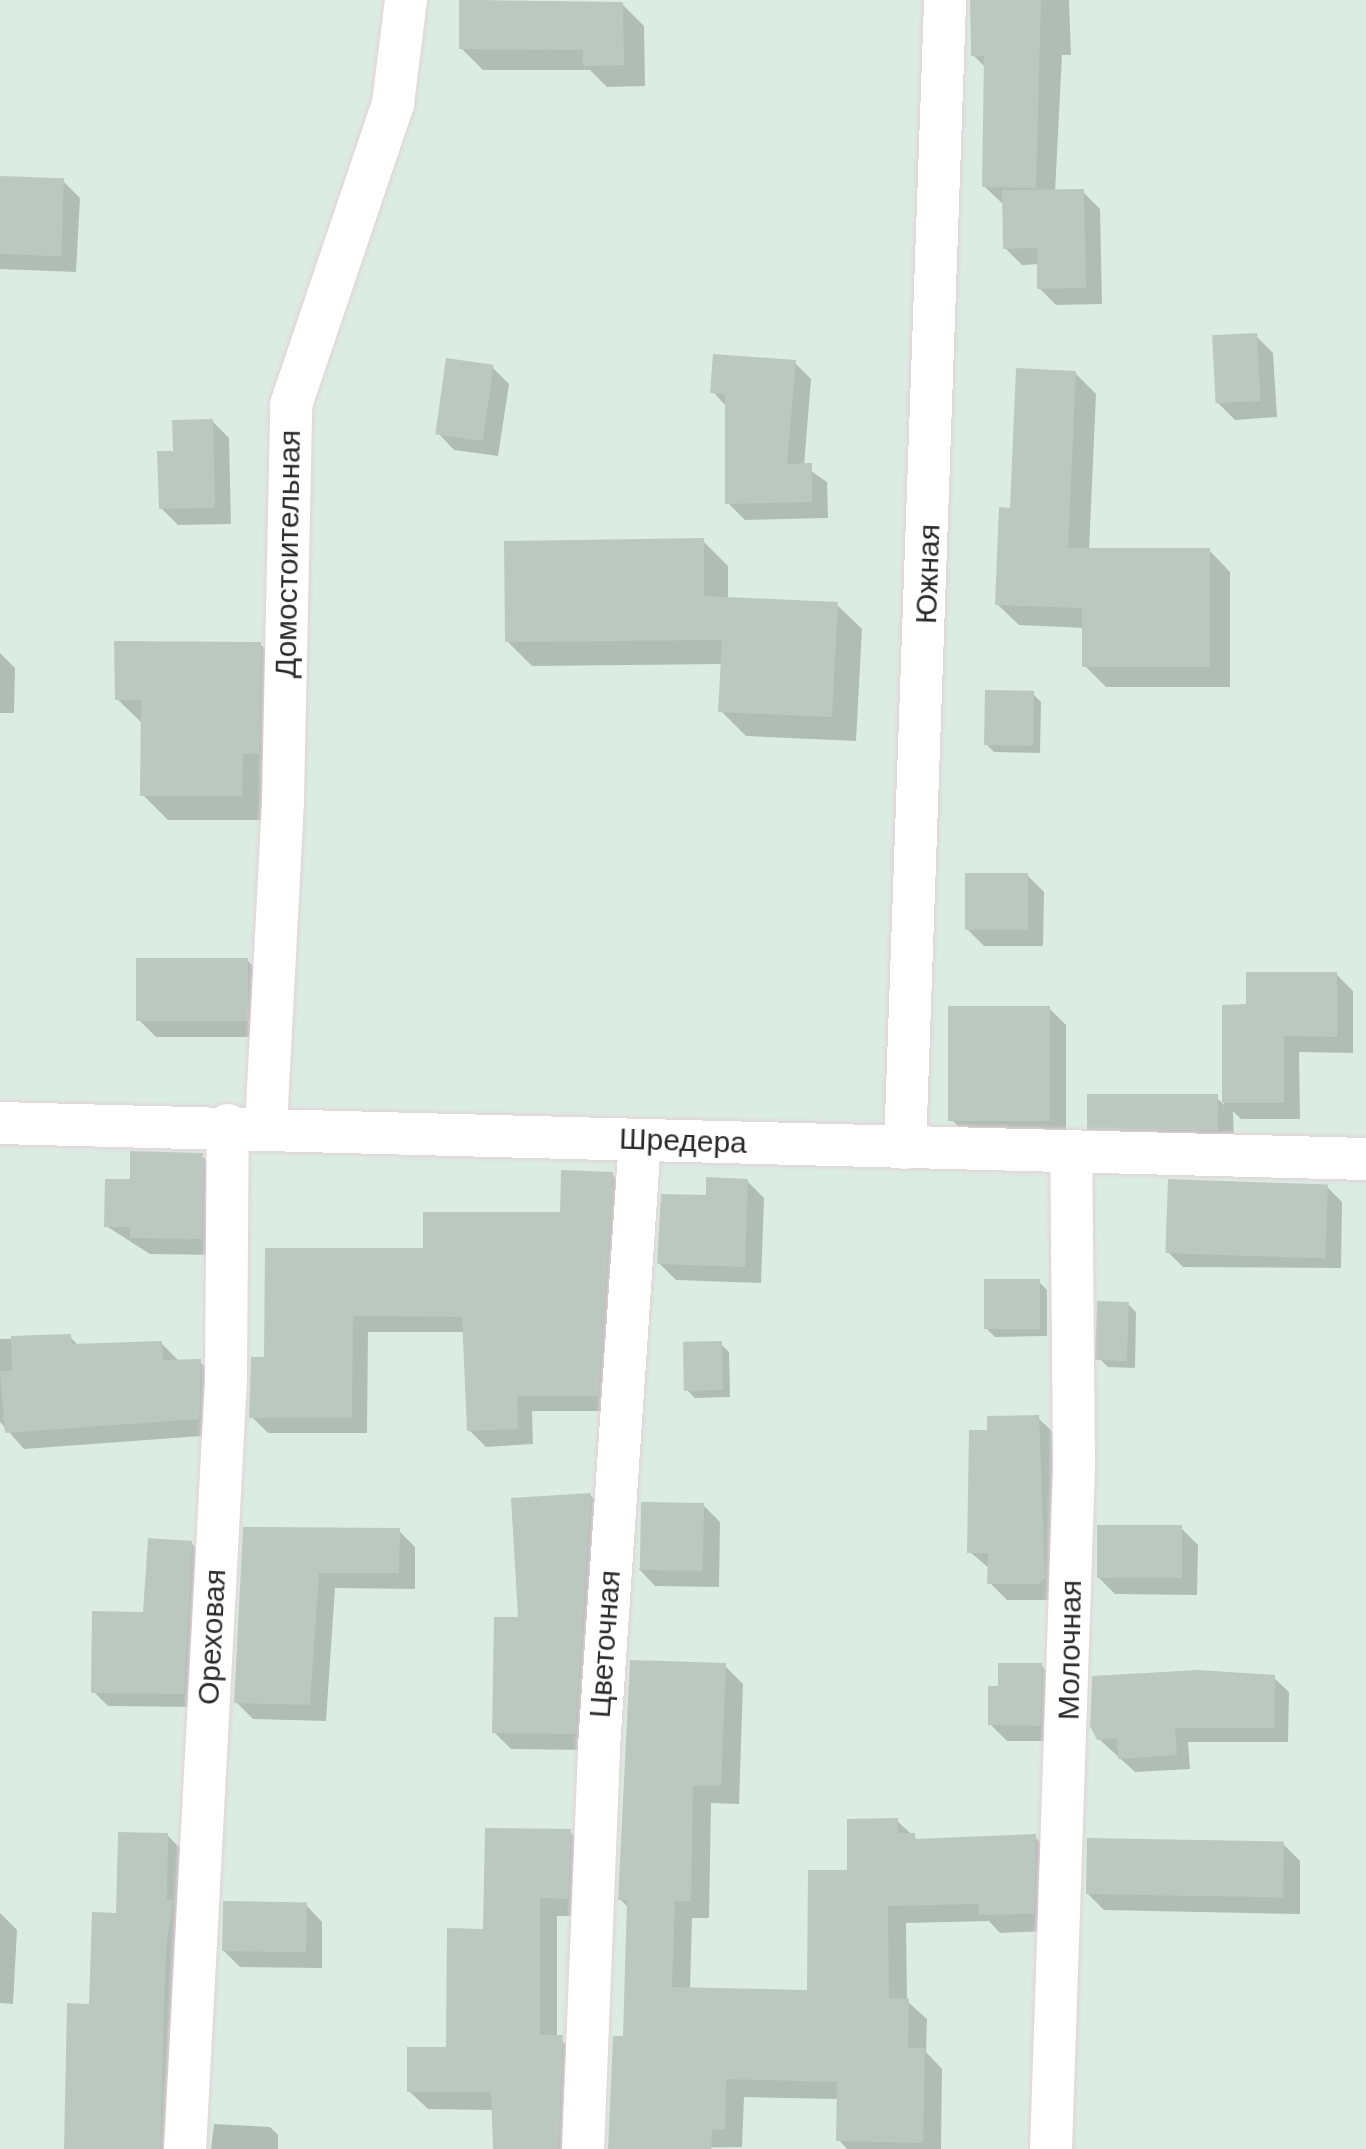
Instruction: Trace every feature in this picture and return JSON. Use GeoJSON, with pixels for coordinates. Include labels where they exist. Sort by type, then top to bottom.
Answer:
{"type":"FeatureCollection","features":[{"type":"Feature","properties":{"kind":"street","name":"Домостоительная"},"geometry":{"type":"LineString","coordinates":[[247,1125],[283,800],[291,404],[393,103],[406,0]]}},
{"type":"Feature","properties":{"kind":"street","name":"Южная"},"geometry":{"type":"LineString","coordinates":[[904,1148],[946,0]]}},
{"type":"Feature","properties":{"kind":"street","name":"Шредера"},"geometry":{"type":"LineString","coordinates":[[0,1123],[247,1125],[904,1148],[1366,1158]]}},
{"type":"Feature","properties":{"kind":"street","name":"Ореховая"},"geometry":{"type":"LineString","coordinates":[[184,2149],[226,1380],[247,1125]]}},
{"type":"Feature","properties":{"kind":"street","name":"Цветочная"},"geometry":{"type":"LineString","coordinates":[[584,2149],[598,1748],[640,1140]]}},
{"type":"Feature","properties":{"kind":"street","name":"Молочная"},"geometry":{"type":"LineString","coordinates":[[1051,2149],[1074,1468],[1071,1152]]}},
{"type":"Feature","properties":{"kind":"building"},"geometry":{"type":"Polygon","coordinates":[[[459,0],[623,2],[624,65],[583,66],[583,50],[459,49],[459,0]]]}},
{"type":"Feature","properties":{"kind":"building"},"geometry":{"type":"Polygon","coordinates":[[[970,0],[1041,0],[1036,188],[982,187],[984,56],[971,56],[970,0]]]}},
{"type":"Feature","properties":{"kind":"building"},"geometry":{"type":"Polygon","coordinates":[[[0,176],[64,178],[61,256],[0,254],[0,176]]]}},
{"type":"Feature","properties":{"kind":"building"},"geometry":{"type":"Polygon","coordinates":[[[1084,189],[1086,288],[1037,289],[1037,248],[1003,249],[1002,190],[1084,189]]]}},
{"type":"Feature","properties":{"kind":"building"},"geometry":{"type":"Polygon","coordinates":[[[1257,333],[1261,401],[1216,403],[1212,335],[1257,333]]]}},
{"type":"Feature","properties":{"kind":"building"},"geometry":{"type":"Polygon","coordinates":[[[713,354],[796,360],[787,464],[812,463],[812,502],[725,504],[725,394],[710,393],[713,354]]]}},
{"type":"Feature","properties":{"kind":"building"},"geometry":{"type":"Polygon","coordinates":[[[446,358],[494,365],[483,441],[435,434],[446,358]]]}},
{"type":"Feature","properties":{"kind":"building"},"geometry":{"type":"Polygon","coordinates":[[[1016,368],[1076,371],[1068,548],[1210,548],[1210,667],[1082,667],[1082,608],[995,605],[999,507],[1010,508],[1016,368]]]}},
{"type":"Feature","properties":{"kind":"building"},"geometry":{"type":"Polygon","coordinates":[[[213,419],[215,508],[159,509],[157,451],[173,451],[172,420],[213,419]]]}},
{"type":"Feature","properties":{"kind":"building"},"geometry":{"type":"Polygon","coordinates":[[[704,538],[704,596],[838,602],[832,717],[718,712],[722,640],[505,642],[504,541],[704,538]]]}},
{"type":"Feature","properties":{"kind":"building"},"geometry":{"type":"Polygon","coordinates":[[[114,641],[261,642],[259,754],[243,754],[242,796],[140,796],[141,700],[115,700],[114,641]]]}},
{"type":"Feature","properties":{"kind":"building"},"geometry":{"type":"Polygon","coordinates":[[[985,690],[1034,691],[1033,746],[984,745],[985,690]]]}},
{"type":"Feature","properties":{"kind":"building"},"geometry":{"type":"Polygon","coordinates":[[[965,873],[1028,873],[1028,930],[965,930],[965,873]]]}},
{"type":"Feature","properties":{"kind":"building"},"geometry":{"type":"Polygon","coordinates":[[[136,958],[248,958],[248,1021],[136,1021],[136,958]]]}},
{"type":"Feature","properties":{"kind":"building"},"geometry":{"type":"Polygon","coordinates":[[[1246,972],[1337,972],[1337,1037],[1284,1036],[1284,1103],[1222,1103],[1222,1005],[1246,1004],[1246,972]]]}},
{"type":"Feature","properties":{"kind":"building"},"geometry":{"type":"Polygon","coordinates":[[[948,1006],[1050,1006],[1050,1121],[948,1121],[948,1006]]]}},
{"type":"Feature","properties":{"kind":"building"},"geometry":{"type":"Polygon","coordinates":[[[1087,1094],[1218,1094],[1218,1130],[1087,1130],[1087,1094]]]}},
{"type":"Feature","properties":{"kind":"building"},"geometry":{"type":"Polygon","coordinates":[[[130,1151],[203,1153],[202,1239],[130,1238],[130,1227],[104,1227],[105,1179],[130,1179],[130,1151]]]}},
{"type":"Feature","properties":{"kind":"building"},"geometry":{"type":"Polygon","coordinates":[[[561,1170],[613,1172],[598,1396],[517,1396],[518,1429],[467,1431],[462,1317],[353,1316],[352,1418],[249,1418],[251,1357],[264,1357],[265,1248],[423,1248],[423,1212],[560,1212],[561,1170]]]}},
{"type":"Feature","properties":{"kind":"building"},"geometry":{"type":"Polygon","coordinates":[[[706,1177],[748,1179],[745,1267],[657,1264],[661,1194],[706,1195],[706,1177]]]}},
{"type":"Feature","properties":{"kind":"building"},"geometry":{"type":"Polygon","coordinates":[[[1168,1179],[1328,1185],[1325,1259],[1165,1253],[1168,1179]]]}},
{"type":"Feature","properties":{"kind":"building"},"geometry":{"type":"Polygon","coordinates":[[[984,1279],[1040,1279],[1040,1329],[984,1329],[984,1279]]]}},
{"type":"Feature","properties":{"kind":"building"},"geometry":{"type":"Polygon","coordinates":[[[1097,1301],[1129,1302],[1127,1361],[1095,1360],[1097,1301]]]}},
{"type":"Feature","properties":{"kind":"building"},"geometry":{"type":"Polygon","coordinates":[[[71,1334],[72,1344],[162,1341],[163,1360],[201,1359],[199,1419],[5,1433],[0,1371],[12,1371],[11,1336],[71,1334]]]}},
{"type":"Feature","properties":{"kind":"building"},"geometry":{"type":"Polygon","coordinates":[[[722,1341],[723,1390],[684,1391],[683,1342],[722,1341]]]}},
{"type":"Feature","properties":{"kind":"building"},"geometry":{"type":"Polygon","coordinates":[[[1039,1415],[1045,1578],[1038,1584],[987,1584],[988,1553],[967,1553],[969,1430],[987,1430],[987,1416],[1039,1415]]]}},
{"type":"Feature","properties":{"kind":"building"},"geometry":{"type":"Polygon","coordinates":[[[591,1493],[575,1734],[492,1733],[494,1617],[518,1617],[511,1498],[591,1493]]]}},
{"type":"Feature","properties":{"kind":"building"},"geometry":{"type":"Polygon","coordinates":[[[641,1502],[704,1503],[703,1571],[640,1570],[641,1502]]]}},
{"type":"Feature","properties":{"kind":"building"},"geometry":{"type":"Polygon","coordinates":[[[1097,1525],[1182,1525],[1182,1578],[1097,1578],[1097,1525]]]}},
{"type":"Feature","properties":{"kind":"building"},"geometry":{"type":"Polygon","coordinates":[[[243,1527],[400,1528],[399,1573],[319,1573],[310,1705],[234,1703],[243,1527]]]}},
{"type":"Feature","properties":{"kind":"building"},"geometry":{"type":"Polygon","coordinates":[[[148,1538],[192,1541],[184,1694],[91,1693],[92,1611],[143,1612],[148,1538]]]}},
{"type":"Feature","properties":{"kind":"building"},"geometry":{"type":"Polygon","coordinates":[[[630,1660],[726,1663],[721,1786],[693,1786],[691,1901],[675,1901],[672,1987],[807,1990],[808,1870],[847,1870],[847,1819],[898,1818],[898,1833],[915,1833],[915,1839],[1036,1834],[1034,1914],[979,1915],[979,1904],[888,1906],[889,1998],[909,1999],[908,2048],[925,2048],[923,2143],[836,2141],[837,2082],[726,2079],[725,2130],[712,2129],[711,2149],[608,2149],[613,2036],[623,2036],[627,1900],[618,1900],[630,1660]]]}},
{"type":"Feature","properties":{"kind":"building"},"geometry":{"type":"Polygon","coordinates":[[[998,1663],[1042,1663],[1040,1726],[988,1725],[988,1686],[998,1686],[998,1663]]]}},
{"type":"Feature","properties":{"kind":"building"},"geometry":{"type":"Polygon","coordinates":[[[1198,1670],[1275,1675],[1275,1728],[1175,1728],[1177,1755],[1118,1759],[1117,1738],[1097,1740],[1090,1726],[1092,1676],[1198,1670]]]}},
{"type":"Feature","properties":{"kind":"building"},"geometry":{"type":"Polygon","coordinates":[[[485,1828],[571,1829],[568,1899],[540,1898],[540,2035],[563,2035],[558,2149],[493,2149],[491,2092],[407,2092],[407,2047],[446,2047],[447,1928],[483,1929],[485,1828]]]}},
{"type":"Feature","properties":{"kind":"building"},"geometry":{"type":"Polygon","coordinates":[[[118,1832],[168,1833],[167,1900],[173,1900],[166,1950],[160,2149],[64,2149],[67,2003],[89,2004],[92,1912],[116,1913],[118,1832]]]}},
{"type":"Feature","properties":{"kind":"building"},"geometry":{"type":"Polygon","coordinates":[[[1087,1838],[1284,1841],[1283,1897],[1086,1894],[1087,1838]]]}},
{"type":"Feature","properties":{"kind":"building"},"geometry":{"type":"Polygon","coordinates":[[[223,1901],[307,1902],[306,1952],[222,1951],[223,1901]]]}}]}
